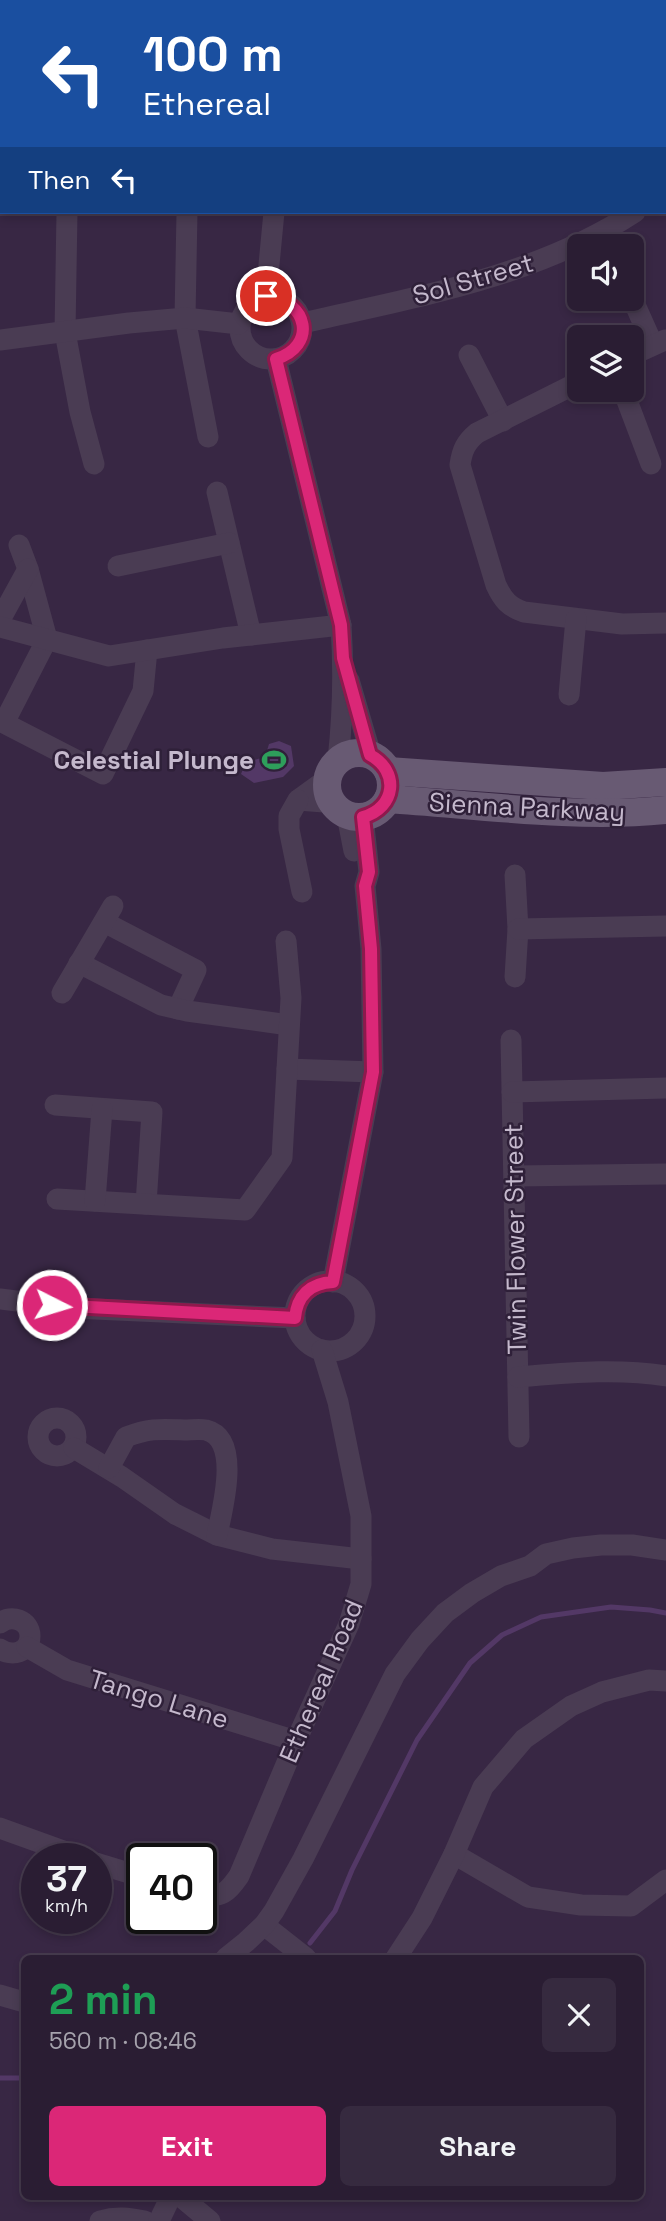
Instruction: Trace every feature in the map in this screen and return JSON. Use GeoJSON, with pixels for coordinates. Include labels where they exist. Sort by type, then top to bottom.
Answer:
{"type":"FeatureCollection","features":[{"type":"Feature","properties":{"kind":"main road"},"geometry":{"type":"LineString","coordinates":[[353,753],[379,763],[391,780],[388,799],[377,811],[341,793],[353,753]]}},
{"type":"Feature","properties":{"kind":"main road","name":"Sienna Parkway"},"geometry":{"type":"LineString","coordinates":[[379,763],[603,786],[666,782]]}},
{"type":"Feature","properties":{"kind":"main road","name":"Sienna Parkway"},"geometry":{"type":"LineString","coordinates":[[388,799],[626,814],[666,810]]}},
{"type":"Feature","properties":{"kind":"street"},"geometry":{"type":"LineString","coordinates":[[67,214],[65,332],[80,412],[94,464]]}},
{"type":"Feature","properties":{"kind":"street"},"geometry":{"type":"LineString","coordinates":[[187,214],[185,318],[208,437]]}},
{"type":"Feature","properties":{"kind":"street"},"geometry":{"type":"LineString","coordinates":[[266,296],[274,214]]}},
{"type":"Feature","properties":{"kind":"street","name":"Sol Street"},"geometry":{"type":"LineString","coordinates":[[302,323],[489,278],[544,259],[614,226],[632,214]]}},
{"type":"Feature","properties":{"kind":"street"},"geometry":{"type":"LineString","coordinates":[[266,296],[293,305],[302,323],[299,342],[294,350],[276,359],[263,358],[248,351],[239,334],[242,314],[248,306],[266,296]]}},
{"type":"Feature","properties":{"kind":"street"},"geometry":{"type":"LineString","coordinates":[[640,311],[659,342]]}},
{"type":"Feature","properties":{"kind":"street"},"geometry":{"type":"LineString","coordinates":[[0,340],[185,318],[239,324]]}},
{"type":"Feature","properties":{"kind":"street"},"geometry":{"type":"LineString","coordinates":[[469,355],[503,421]]}},
{"type":"Feature","properties":{"kind":"street"},"geometry":{"type":"LineString","coordinates":[[276,359],[341,625],[341,793],[358,875],[365,886],[371,949],[373,1072],[333,1282]]}},
{"type":"Feature","properties":{"kind":"street"},"geometry":{"type":"LineString","coordinates":[[567,388],[477,433],[468,441],[462,452],[460,465],[501,597],[511,607],[524,612],[622,624],[666,623]]}},
{"type":"Feature","properties":{"kind":"street"},"geometry":{"type":"LineString","coordinates":[[628,402],[651,464]]}},
{"type":"Feature","properties":{"kind":"street"},"geometry":{"type":"LineString","coordinates":[[217,492],[251,635]]}},
{"type":"Feature","properties":{"kind":"street"},"geometry":{"type":"LineString","coordinates":[[118,566],[229,543]]}},
{"type":"Feature","properties":{"kind":"street"},"geometry":{"type":"LineString","coordinates":[[19,545],[29,569],[47,639],[4,723],[103,774],[143,691],[147,650]]}},
{"type":"Feature","properties":{"kind":"street"},"geometry":{"type":"LineString","coordinates":[[0,620],[29,569]]}},
{"type":"Feature","properties":{"kind":"street"},"geometry":{"type":"LineString","coordinates":[[569,695],[576,619]]}},
{"type":"Feature","properties":{"kind":"street"},"geometry":{"type":"LineString","coordinates":[[0,627],[109,656],[341,625]]}},
{"type":"Feature","properties":{"kind":"street"},"geometry":{"type":"LineString","coordinates":[[343,658],[379,763]]}},
{"type":"Feature","properties":{"kind":"street"},"geometry":{"type":"LineString","coordinates":[[302,892],[289,829],[289,816],[298,800],[341,793]]}},
{"type":"Feature","properties":{"kind":"street"},"geometry":{"type":"LineString","coordinates":[[515,875],[518,929],[515,976]]}},
{"type":"Feature","properties":{"kind":"street"},"geometry":{"type":"LineString","coordinates":[[62,993],[108,914],[196,970],[178,1009]]}},
{"type":"Feature","properties":{"kind":"street"},"geometry":{"type":"LineString","coordinates":[[518,929],[666,926]]}},
{"type":"Feature","properties":{"kind":"street"},"geometry":{"type":"LineString","coordinates":[[57,1199],[244,1210],[282,1158],[291,998],[286,941]]}},
{"type":"Feature","properties":{"kind":"street"},"geometry":{"type":"LineString","coordinates":[[79,963],[161,1005],[289,1025]]}},
{"type":"Feature","properties":{"kind":"street","name":"Twin Flower Street"},"geometry":{"type":"LineString","coordinates":[[511,1040],[519,1437]]}},
{"type":"Feature","properties":{"kind":"street"},"geometry":{"type":"LineString","coordinates":[[287,1069],[373,1072]]}},
{"type":"Feature","properties":{"kind":"street"},"geometry":{"type":"LineString","coordinates":[[512,1092],[666,1088]]}},
{"type":"Feature","properties":{"kind":"street"},"geometry":{"type":"LineString","coordinates":[[55,1105],[152,1112],[146,1204]]}},
{"type":"Feature","properties":{"kind":"street"},"geometry":{"type":"LineString","coordinates":[[95,1201],[102,1109]]}},
{"type":"Feature","properties":{"kind":"street"},"geometry":{"type":"LineString","coordinates":[[515,1176],[666,1174]]}},
{"type":"Feature","properties":{"kind":"street"},"geometry":{"type":"LineString","coordinates":[[323,1282],[333,1282],[352,1290],[364,1307],[363,1327],[359,1337],[344,1349],[332,1351],[311,1346],[303,1338],[295,1318],[299,1299],[306,1292],[323,1282]]}},
{"type":"Feature","properties":{"kind":"street"},"geometry":{"type":"LineString","coordinates":[[0,1299],[72,1308],[295,1318]]}},
{"type":"Feature","properties":{"kind":"street","name":"Ethereal Road"},"geometry":{"type":"LineString","coordinates":[[338,1402],[344,1349]]}},
{"type":"Feature","properties":{"kind":"street","name":"Ethereal Road"},"geometry":{"type":"LineString","coordinates":[[217,1893],[228,1891],[239,1876],[349,1624],[361,1584],[361,1516],[338,1402],[322,1350]]}},
{"type":"Feature","properties":{"kind":"street"},"geometry":{"type":"LineString","coordinates":[[518,1377],[599,1370],[666,1376]]}},
{"type":"Feature","properties":{"kind":"street"},"geometry":{"type":"LineString","coordinates":[[109,1468],[126,1437],[148,1429],[207,1430],[220,1439],[228,1461],[225,1497],[217,1535]]}},
{"type":"Feature","properties":{"kind":"street"},"geometry":{"type":"LineString","coordinates":[[74,1448],[109,1468],[175,1514],[217,1535],[272,1549],[361,1559]]}},
{"type":"Feature","properties":{"kind":"street"},"geometry":{"type":"LineString","coordinates":[[229,1955],[264,1925],[285,1895],[395,1674],[419,1640],[445,1614],[472,1593],[501,1576],[530,1566],[546,1553],[601,1545],[632,1545],[666,1550]]}},
{"type":"Feature","properties":{"kind":"street"},"geometry":{"type":"LineString","coordinates":[[0,1623],[6,1619],[17,1619],[27,1625],[30,1636],[27,1647],[18,1654],[6,1654],[0,1649]]}},
{"type":"Feature","properties":{"kind":"street","name":"Tango Lane"},"geometry":{"type":"LineString","coordinates":[[27,1647],[66,1670],[296,1741]]}},
{"type":"Feature","properties":{"kind":"street"},"geometry":{"type":"LineString","coordinates":[[398,1955],[422,1918],[483,1787],[524,1739],[571,1706],[602,1692],[649,1680],[666,1681]]}},
{"type":"Feature","properties":{"kind":"street"},"geometry":{"type":"LineString","coordinates":[[0,1828],[42,1843]]}},
{"type":"Feature","properties":{"kind":"street"},"geometry":{"type":"LineString","coordinates":[[454,1854],[528,1897],[581,1905],[631,1906],[666,1880]]}},
{"type":"Feature","properties":{"kind":"street"},"geometry":{"type":"LineString","coordinates":[[264,1925],[302,1955]]}},
{"type":"Feature","properties":{"kind":"street"},"geometry":{"type":"LineString","coordinates":[[0,1995],[21,2001]]}},
{"type":"Feature","properties":{"kind":"street"},"geometry":{"type":"LineString","coordinates":[[159,2221],[169,2200]]}},
{"type":"Feature","properties":{"kind":"street"},"geometry":{"type":"LineString","coordinates":[[185,2200],[210,2221]]}},
{"type":"Feature","properties":{"kind":"street"},"geometry":{"type":"LineString","coordinates":[[100,2221],[125,2217],[145,2221]]}},
{"type":"Feature","properties":{"kind":"shaded area","name":"Celestial Plunge"},"geometry":{"type":"Polygon","coordinates":[[[279,741],[291,746],[294,766],[283,777],[254,783],[241,774],[246,762],[265,757],[269,744],[279,741]]]}},
{"type":"Feature","properties":{"kind":"waterway"},"geometry":{"type":"LineString","coordinates":[[310,1943],[335,1911],[352,1870],[417,1740],[470,1663],[502,1635],[541,1617],[611,1607],[666,1613]]}},
{"type":"Feature","properties":{"kind":"waterway"},"geometry":{"type":"LineString","coordinates":[[0,2078],[21,2078]]}},
{"type":"Feature","properties":{"kind":"place","name":"Celestial Plunge"},"geometry":{"type":"Point","coordinates":[274,760]}},
{"type":"Feature","properties":{"kind":"route"},"geometry":{"type":"LineString","coordinates":[[52,1305],[295,1318],[299,1299],[306,1292],[323,1282],[333,1282],[373,1072],[371,949],[365,886],[369,872],[363,817],[371,815],[383,806],[388,799],[391,780],[383,764],[370,755],[343,658],[341,625],[276,359],[294,350],[302,333],[302,323],[293,305],[266,296]]}}]}
